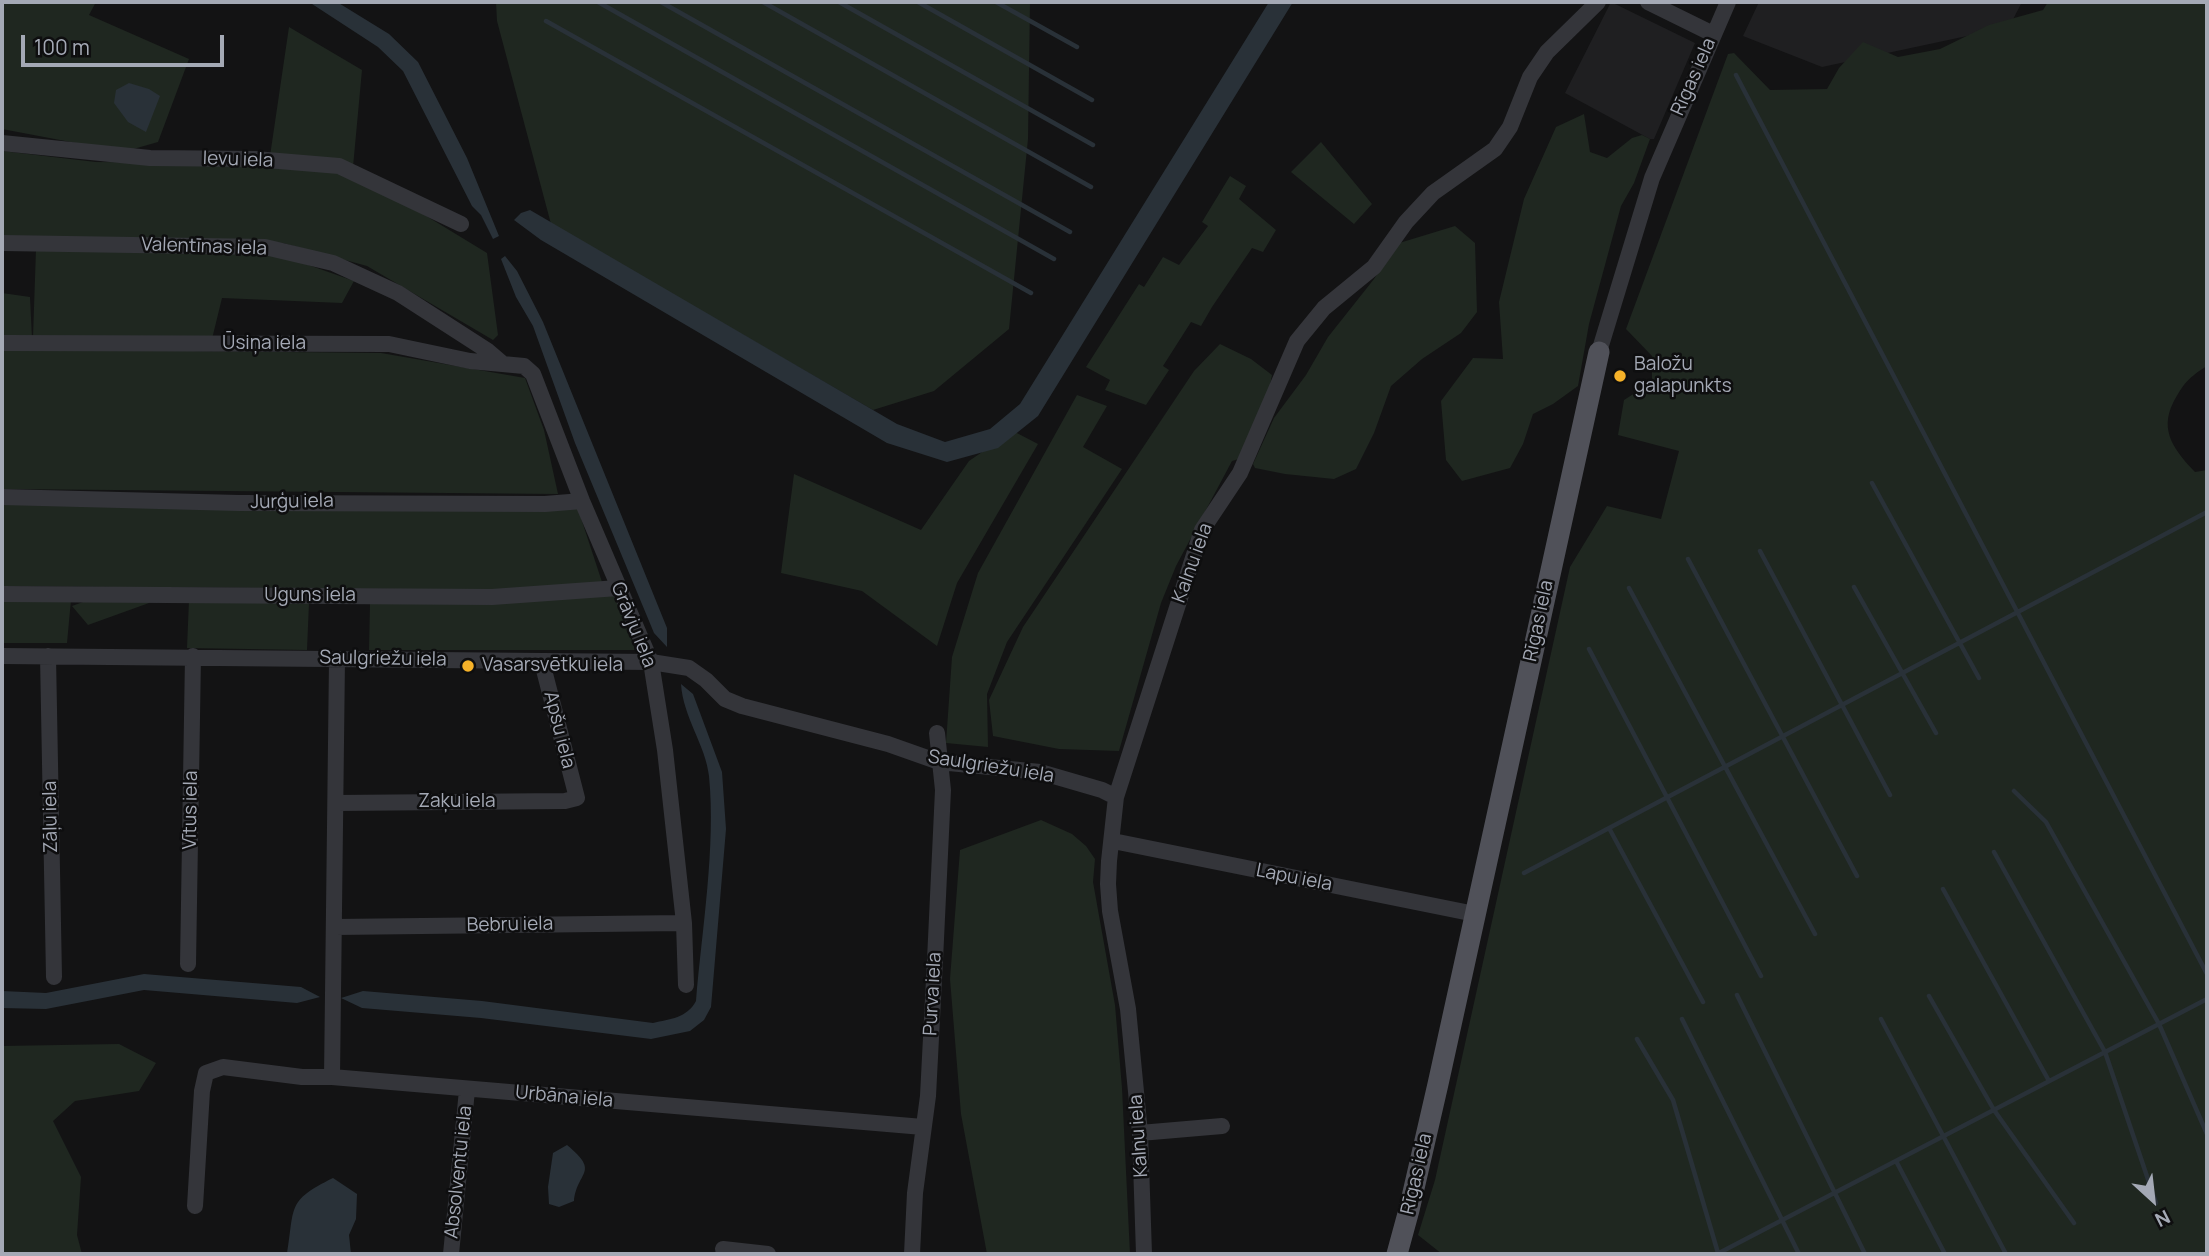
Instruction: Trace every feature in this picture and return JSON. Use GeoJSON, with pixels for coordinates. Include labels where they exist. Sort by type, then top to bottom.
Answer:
{"type":"FeatureCollection","features":[{"type":"Feature","properties":{"kind":"main road","name":"Rīgas iela"},"geometry":{"type":"LineString","coordinates":[[1397,1254],[1599,352]]}},
{"type":"Feature","properties":{"kind":"street","name":"Kalnu iela"},"geometry":{"type":"LineString","coordinates":[[1144,1254],[1140,1133],[1128,1009],[1110,911],[1108,884],[1116,797],[1202,530],[1240,473],[1297,341],[1324,308],[1374,267],[1406,222],[1433,193],[1495,149],[1510,127],[1526,86],[1536,69],[1564,34],[1598,2]]}},
{"type":"Feature","properties":{"kind":"street"},"geometry":{"type":"LineString","coordinates":[[1648,2],[1713,34]]}},
{"type":"Feature","properties":{"kind":"street","name":"Rīgas iela"},"geometry":{"type":"LineString","coordinates":[[1599,352],[1651,178],[1728,2]]}},
{"type":"Feature","properties":{"kind":"street","name":"Ievu iela"},"geometry":{"type":"LineString","coordinates":[[2,143],[150,158],[255,159],[339,166],[461,224]]}},
{"type":"Feature","properties":{"kind":"street","name":"Valentīnas iela"},"geometry":{"type":"LineString","coordinates":[[2,243],[265,247],[333,263],[398,293],[488,351],[502,363]]}},
{"type":"Feature","properties":{"kind":"street","name":"Ūsiņa iela"},"geometry":{"type":"LineString","coordinates":[[2,343],[388,344],[470,361],[524,366]]}},
{"type":"Feature","properties":{"kind":"street","name":"Grāvju iela"},"geometry":{"type":"LineString","coordinates":[[524,366],[533,374],[582,501],[650,662],[664,750],[684,923],[686,985]]}},
{"type":"Feature","properties":{"kind":"street","name":"Jurģu iela"},"geometry":{"type":"LineString","coordinates":[[2,497],[239,503],[545,504],[582,501]]}},
{"type":"Feature","properties":{"kind":"street","name":"Uguns iela"},"geometry":{"type":"LineString","coordinates":[[2,594],[492,597],[618,588]]}},
{"type":"Feature","properties":{"kind":"street","name":"Saulgriežu iela"},"geometry":{"type":"LineString","coordinates":[[2,656],[650,662],[688,668],[706,680],[725,699],[742,706],[888,744],[939,762],[1040,772],[1102,790],[1116,797]]}},
{"type":"Feature","properties":{"kind":"street","name":"Zāļu iela"},"geometry":{"type":"LineString","coordinates":[[48,656],[54,978]]}},
{"type":"Feature","properties":{"kind":"street","name":"Vītus iela"},"geometry":{"type":"LineString","coordinates":[[188,964],[193,656]]}},
{"type":"Feature","properties":{"kind":"street"},"geometry":{"type":"LineString","coordinates":[[332,1077],[337,659]]}},
{"type":"Feature","properties":{"kind":"street","name":"Apšu iela"},"geometry":{"type":"LineString","coordinates":[[544,661],[577,797]]}},
{"type":"Feature","properties":{"kind":"street","name":"Purva iela"},"geometry":{"type":"LineString","coordinates":[[912,1254],[912,1224],[928,1096],[935,960],[943,790],[937,733]]}},
{"type":"Feature","properties":{"kind":"street","name":"Zaķu iela"},"geometry":{"type":"LineString","coordinates":[[336,803],[565,801],[577,797]]}},
{"type":"Feature","properties":{"kind":"street","name":"Lapu iela"},"geometry":{"type":"LineString","coordinates":[[1113,841],[1475,914]]}},
{"type":"Feature","properties":{"kind":"street","name":"Bebru iela"},"geometry":{"type":"LineString","coordinates":[[335,927],[684,923]]}},
{"type":"Feature","properties":{"kind":"street","name":"Urbāna iela"},"geometry":{"type":"LineString","coordinates":[[195,1206],[202,1091],[206,1073],[223,1068],[302,1077],[332,1077],[923,1127]]}},
{"type":"Feature","properties":{"kind":"street","name":"Absolventu iela"},"geometry":{"type":"LineString","coordinates":[[451,1254],[467,1090]]}},
{"type":"Feature","properties":{"kind":"street"},"geometry":{"type":"LineString","coordinates":[[1140,1133],[1222,1126]]}},
{"type":"Feature","properties":{"kind":"street"},"geometry":{"type":"LineString","coordinates":[[723,1250],[768,1254]]}},
{"type":"Feature","properties":{"kind":"shaded area"},"geometry":{"type":"Polygon","coordinates":[[[2,2],[96,2],[89,15],[189,59],[158,142],[123,152],[2,129],[2,2]]]}},
{"type":"Feature","properties":{"kind":"shaded area"},"geometry":{"type":"Polygon","coordinates":[[[309,2],[337,2],[389,34],[418,62],[467,158],[499,236],[493,239],[481,215],[472,206],[403,71],[378,47],[309,2]]]}},
{"type":"Feature","properties":{"kind":"shaded area"},"geometry":{"type":"Polygon","coordinates":[[[496,2],[1030,2],[1028,139],[1009,329],[934,391],[873,410],[551,224],[497,21],[496,2]]]}},
{"type":"Feature","properties":{"kind":"shaded area"},"geometry":{"type":"Polygon","coordinates":[[[1269,2],[1293,2],[1038,416],[998,448],[947,462],[887,443],[541,240],[514,220],[521,213],[530,210],[897,424],[945,442],[990,429],[1020,404],[1269,2]]]}},
{"type":"Feature","properties":{"kind":"shaded area"},"geometry":{"type":"Polygon","coordinates":[[[1611,2],[1695,43],[1654,139],[1565,93],[1611,2]]]}},
{"type":"Feature","properties":{"kind":"shaded area"},"geometry":{"type":"Polygon","coordinates":[[[1759,2],[2022,2],[2009,27],[1822,67],[1743,36],[1759,2]]]}},
{"type":"Feature","properties":{"kind":"shaded area"},"geometry":{"type":"Polygon","coordinates":[[[2048,2],[2207,2],[2207,366],[2180,391],[2169,413],[2168,423],[2171,440],[2181,456],[2195,472],[2207,470],[2207,1254],[1442,1254],[1418,1235],[1435,1180],[1570,567],[1607,506],[1661,519],[1679,451],[1618,435],[1624,400],[1652,382],[1652,356],[1626,329],[1728,54],[1734,53],[1770,90],[1827,89],[1839,68],[1863,42],[1898,57],[1940,49],[1989,25],[2043,10],[2048,2]]]}},
{"type":"Feature","properties":{"kind":"shaded area"},"geometry":{"type":"Polygon","coordinates":[[[289,27],[362,70],[353,167],[270,156],[289,27]]]}},
{"type":"Feature","properties":{"kind":"shaded area"},"geometry":{"type":"Polygon","coordinates":[[[129,83],[149,89],[160,96],[146,132],[128,122],[114,103],[116,90],[129,83]]]}},
{"type":"Feature","properties":{"kind":"shaded area"},"geometry":{"type":"Polygon","coordinates":[[[1584,114],[1590,152],[1607,158],[1632,138],[1642,135],[1650,139],[1634,183],[1621,206],[1589,324],[1578,386],[1533,414],[1523,444],[1510,468],[1462,481],[1446,460],[1441,401],[1473,358],[1503,359],[1499,302],[1524,199],[1556,127],[1584,114]]]}},
{"type":"Feature","properties":{"kind":"shaded area"},"geometry":{"type":"Polygon","coordinates":[[[1321,142],[1372,204],[1354,224],[1291,172],[1321,142]]]}},
{"type":"Feature","properties":{"kind":"shaded area"},"geometry":{"type":"Polygon","coordinates":[[[2,151],[96,162],[217,163],[344,172],[400,200],[487,253],[498,335],[493,340],[367,266],[283,243],[2,238],[2,151]]]}},
{"type":"Feature","properties":{"kind":"shaded area"},"geometry":{"type":"Polygon","coordinates":[[[1230,176],[1246,186],[1239,199],[1276,230],[1263,252],[1252,248],[1201,326],[1191,322],[1163,366],[1169,370],[1146,405],[1105,390],[1110,380],[1086,367],[1139,284],[1144,287],[1163,257],[1179,265],[1208,226],[1202,222],[1230,176]]]}},
{"type":"Feature","properties":{"kind":"shaded area"},"geometry":{"type":"Polygon","coordinates":[[[1455,226],[1475,243],[1477,312],[1461,333],[1422,359],[1391,386],[1374,433],[1356,469],[1334,479],[1255,468],[1253,464],[1274,418],[1306,375],[1328,337],[1374,279],[1396,244],[1455,226]]]}},
{"type":"Feature","properties":{"kind":"shaded area"},"geometry":{"type":"Polygon","coordinates":[[[36,249],[280,255],[354,281],[342,303],[222,298],[212,339],[33,337],[36,249]]]}},
{"type":"Feature","properties":{"kind":"shaded area"},"geometry":{"type":"Polygon","coordinates":[[[505,256],[517,271],[543,322],[667,628],[667,647],[654,633],[575,443],[533,326],[516,297],[501,259],[505,256]]]}},
{"type":"Feature","properties":{"kind":"shaded area"},"geometry":{"type":"Polygon","coordinates":[[[2,293],[30,297],[32,338],[2,337],[2,293]]]}},
{"type":"Feature","properties":{"kind":"shaded area"},"geometry":{"type":"Polygon","coordinates":[[[1220,344],[1251,359],[1272,375],[1265,411],[1242,458],[1232,461],[1176,566],[1161,603],[1119,751],[1059,749],[993,736],[989,700],[1023,627],[1194,371],[1220,344]]]}},
{"type":"Feature","properties":{"kind":"shaded area"},"geometry":{"type":"Polygon","coordinates":[[[2,349],[381,353],[525,378],[544,430],[558,494],[2,489],[2,349]]]}},
{"type":"Feature","properties":{"kind":"shaded area"},"geometry":{"type":"Polygon","coordinates":[[[1077,395],[1107,406],[1083,447],[1122,469],[1007,642],[987,694],[988,747],[946,743],[952,657],[978,573],[1077,395]]]}},
{"type":"Feature","properties":{"kind":"shaded area"},"geometry":{"type":"Polygon","coordinates":[[[1013,431],[1038,444],[957,583],[937,646],[862,591],[781,573],[794,474],[921,530],[969,461],[1013,431]]]}},
{"type":"Feature","properties":{"kind":"shaded area"},"geometry":{"type":"Polygon","coordinates":[[[2,503],[578,509],[603,585],[524,590],[149,587],[149,603],[88,625],[72,606],[113,591],[113,587],[2,586],[2,503]]]}},
{"type":"Feature","properties":{"kind":"shaded area"},"geometry":{"type":"Polygon","coordinates":[[[616,594],[635,650],[369,650],[370,604],[616,594]]]}},
{"type":"Feature","properties":{"kind":"shaded area"},"geometry":{"type":"Polygon","coordinates":[[[2,599],[71,600],[67,643],[2,643],[2,599]]]}},
{"type":"Feature","properties":{"kind":"shaded area"},"geometry":{"type":"Polygon","coordinates":[[[189,600],[309,603],[307,650],[187,648],[189,600]]]}},
{"type":"Feature","properties":{"kind":"shaded area"},"geometry":{"type":"Polygon","coordinates":[[[681,684],[693,694],[722,772],[726,829],[711,1007],[704,1020],[690,1031],[651,1039],[481,1018],[362,1008],[341,998],[363,991],[482,1001],[653,1023],[678,1017],[688,1011],[696,1001],[710,859],[711,803],[707,765],[686,708],[681,684]]]}},
{"type":"Feature","properties":{"kind":"shaded area"},"geometry":{"type":"Polygon","coordinates":[[[1041,820],[1072,834],[1086,846],[1095,859],[1093,882],[1115,1005],[1130,1254],[987,1254],[961,1114],[950,979],[960,850],[1041,820]]]}},
{"type":"Feature","properties":{"kind":"shaded area"},"geometry":{"type":"Polygon","coordinates":[[[144,974],[301,987],[320,997],[297,1003],[144,990],[46,1009],[2,1008],[2,991],[46,993],[144,974]]]}},
{"type":"Feature","properties":{"kind":"shaded area"},"geometry":{"type":"Polygon","coordinates":[[[119,1044],[156,1063],[139,1091],[75,1101],[53,1121],[81,1177],[77,1235],[82,1254],[2,1254],[2,1046],[119,1044]]]}},
{"type":"Feature","properties":{"kind":"shaded area"},"geometry":{"type":"Polygon","coordinates":[[[567,1145],[583,1161],[585,1167],[574,1201],[559,1207],[549,1204],[548,1187],[553,1153],[567,1145]]]}},
{"type":"Feature","properties":{"kind":"shaded area"},"geometry":{"type":"Polygon","coordinates":[[[333,1178],[357,1194],[356,1219],[349,1235],[351,1254],[287,1254],[295,1207],[307,1193],[333,1178]]]}},
{"type":"Feature","properties":{"kind":"waterway"},"geometry":{"type":"LineString","coordinates":[[598,2],[1054,259]]}},
{"type":"Feature","properties":{"kind":"waterway"},"geometry":{"type":"LineString","coordinates":[[661,2],[1070,232]]}},
{"type":"Feature","properties":{"kind":"waterway"},"geometry":{"type":"LineString","coordinates":[[763,2],[1091,187]]}},
{"type":"Feature","properties":{"kind":"waterway"},"geometry":{"type":"LineString","coordinates":[[839,2],[1093,145]]}},
{"type":"Feature","properties":{"kind":"waterway"},"geometry":{"type":"LineString","coordinates":[[918,2],[1092,100]]}},
{"type":"Feature","properties":{"kind":"waterway"},"geometry":{"type":"LineString","coordinates":[[996,2],[1077,47]]}},
{"type":"Feature","properties":{"kind":"waterway"},"geometry":{"type":"LineString","coordinates":[[546,21],[1031,293]]}},
{"type":"Feature","properties":{"kind":"waterway"},"geometry":{"type":"LineString","coordinates":[[1736,75],[2207,974]]}},
{"type":"Feature","properties":{"kind":"waterway"},"geometry":{"type":"LineString","coordinates":[[1872,483],[1979,678]]}},
{"type":"Feature","properties":{"kind":"waterway"},"geometry":{"type":"LineString","coordinates":[[1524,873],[2207,512]]}},
{"type":"Feature","properties":{"kind":"waterway"},"geometry":{"type":"LineString","coordinates":[[1760,551],[1890,795]]}},
{"type":"Feature","properties":{"kind":"waterway"},"geometry":{"type":"LineString","coordinates":[[1688,559],[1857,876]]}},
{"type":"Feature","properties":{"kind":"waterway"},"geometry":{"type":"LineString","coordinates":[[1854,587],[1936,733]]}},
{"type":"Feature","properties":{"kind":"waterway"},"geometry":{"type":"LineString","coordinates":[[1629,588],[1815,934]]}},
{"type":"Feature","properties":{"kind":"waterway"},"geometry":{"type":"LineString","coordinates":[[1589,649],[1761,976]]}},
{"type":"Feature","properties":{"kind":"waterway"},"geometry":{"type":"LineString","coordinates":[[2014,791],[2046,822],[2159,1024],[2207,1134]]}},
{"type":"Feature","properties":{"kind":"waterway"},"geometry":{"type":"LineString","coordinates":[[1609,828],[1703,1002]]}},
{"type":"Feature","properties":{"kind":"waterway"},"geometry":{"type":"LineString","coordinates":[[1994,852],[2105,1052],[2156,1203]]}},
{"type":"Feature","properties":{"kind":"waterway"},"geometry":{"type":"LineString","coordinates":[[1943,889],[2049,1081]]}},
{"type":"Feature","properties":{"kind":"waterway"},"geometry":{"type":"LineString","coordinates":[[1737,995],[1865,1254]]}},
{"type":"Feature","properties":{"kind":"waterway"},"geometry":{"type":"LineString","coordinates":[[1929,996],[1994,1110],[2074,1223]]}},
{"type":"Feature","properties":{"kind":"waterway"},"geometry":{"type":"LineString","coordinates":[[1717,1254],[2207,999]]}},
{"type":"Feature","properties":{"kind":"waterway"},"geometry":{"type":"LineString","coordinates":[[1682,1019],[1799,1254]]}},
{"type":"Feature","properties":{"kind":"waterway"},"geometry":{"type":"LineString","coordinates":[[1881,1019],[2006,1254]]}},
{"type":"Feature","properties":{"kind":"waterway"},"geometry":{"type":"LineString","coordinates":[[1637,1039],[1673,1100],[1718,1253]]}},
{"type":"Feature","properties":{"kind":"waterway"},"geometry":{"type":"LineString","coordinates":[[1896,1161],[1945,1254]]}},
{"type":"Feature","properties":{"kind":"place","name":"Baložu galapunkts"},"geometry":{"type":"Point","coordinates":[1620,376]}},
{"type":"Feature","properties":{"kind":"place","name":"Vasarsvētku iela"},"geometry":{"type":"Point","coordinates":[468,666]}}]}
